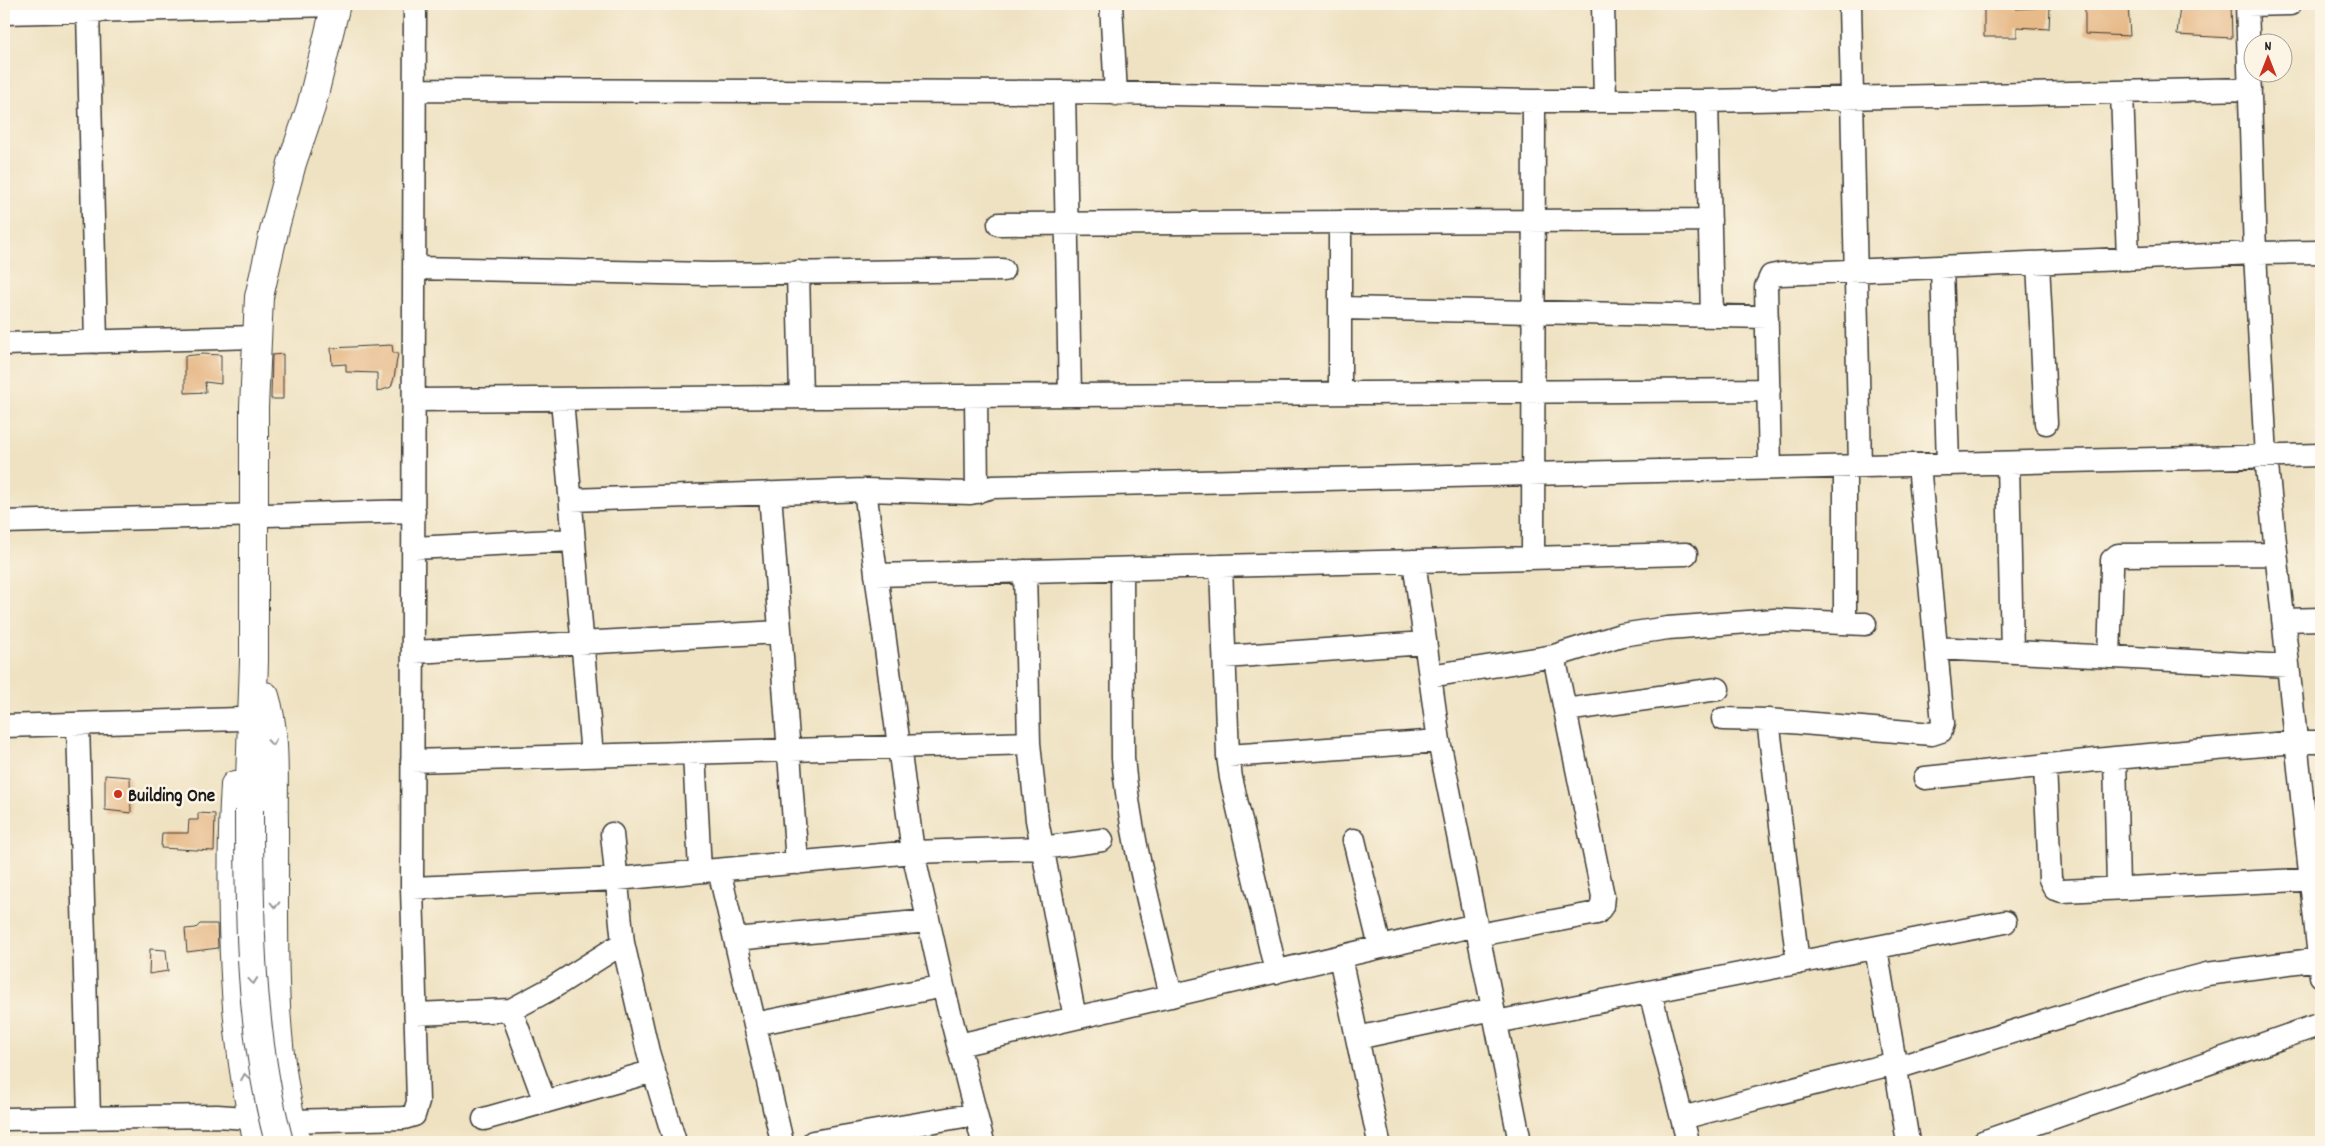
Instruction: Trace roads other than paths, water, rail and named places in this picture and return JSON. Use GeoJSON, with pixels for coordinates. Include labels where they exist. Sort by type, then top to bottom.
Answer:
{"type":"FeatureCollection","features":[{"type":"Feature","properties":{"kind":"main road"},"geometry":{"type":"LineString","coordinates":[[289,1135],[268,1096],[254,993],[249,897],[249,810],[254,661],[256,337],[259,297],[264,271],[292,163],[311,107],[336,4]]}},
{"type":"Feature","properties":{"kind":"main road"},"geometry":{"type":"LineString","coordinates":[[254,661],[244,692],[240,720],[234,803],[232,888],[234,982],[240,1050],[254,1129]]}},
{"type":"Feature","properties":{"kind":"main road"},"geometry":{"type":"LineString","coordinates":[[254,661],[266,700],[273,746],[276,973],[280,1046],[289,1135]]}},
{"type":"Feature","properties":{"kind":"street"},"geometry":{"type":"LineString","coordinates":[[4,13],[336,4]]}},
{"type":"Feature","properties":{"kind":"street"},"geometry":{"type":"LineString","coordinates":[[4,1119],[89,1117],[254,1129],[289,1135],[414,1115],[418,1102],[412,888],[416,90],[414,4]]}},
{"type":"Feature","properties":{"kind":"street"},"geometry":{"type":"LineString","coordinates":[[1111,4],[1116,94]]}},
{"type":"Feature","properties":{"kind":"street"},"geometry":{"type":"LineString","coordinates":[[1603,4],[1605,101]]}},
{"type":"Feature","properties":{"kind":"street"},"geometry":{"type":"LineString","coordinates":[[1430,676],[1554,656],[1621,635],[1668,628],[1775,620],[1855,624],[1852,467],[1856,270],[1850,4]]}},
{"type":"Feature","properties":{"kind":"street"},"geometry":{"type":"LineString","coordinates":[[1682,1118],[1896,1065],[2150,989],[2207,974],[2320,967],[2316,879],[2296,742],[2266,457],[2255,253],[2247,4],[2290,4]]}},
{"type":"Feature","properties":{"kind":"street"},"geometry":{"type":"LineString","coordinates":[[88,11],[96,342]]}},
{"type":"Feature","properties":{"kind":"street"},"geometry":{"type":"LineString","coordinates":[[416,90],[1064,92],[1534,101],[1706,101],[2250,89]]}},
{"type":"Feature","properties":{"kind":"street"},"geometry":{"type":"LineString","coordinates":[[1064,92],[1070,395]]}},
{"type":"Feature","properties":{"kind":"street"},"geometry":{"type":"LineString","coordinates":[[2122,92],[2128,258]]}},
{"type":"Feature","properties":{"kind":"street"},"geometry":{"type":"LineString","coordinates":[[1533,558],[1534,101]]}},
{"type":"Feature","properties":{"kind":"street"},"geometry":{"type":"LineString","coordinates":[[1706,101],[1712,316]]}},
{"type":"Feature","properties":{"kind":"street"},"geometry":{"type":"LineString","coordinates":[[999,224],[1710,220]]}},
{"type":"Feature","properties":{"kind":"street"},"geometry":{"type":"LineString","coordinates":[[1340,222],[1340,393]]}},
{"type":"Feature","properties":{"kind":"street"},"geometry":{"type":"LineString","coordinates":[[1770,468],[1766,287],[1771,276],[1942,266],[2321,252]]}},
{"type":"Feature","properties":{"kind":"street"},"geometry":{"type":"LineString","coordinates":[[2038,262],[2046,423]]}},
{"type":"Feature","properties":{"kind":"street"},"geometry":{"type":"LineString","coordinates":[[1942,266],[1948,464]]}},
{"type":"Feature","properties":{"kind":"street"},"geometry":{"type":"LineString","coordinates":[[414,268],[710,274],[1003,270]]}},
{"type":"Feature","properties":{"kind":"street"},"geometry":{"type":"LineString","coordinates":[[798,272],[801,397]]}},
{"type":"Feature","properties":{"kind":"street"},"geometry":{"type":"LineString","coordinates":[[1340,308],[1767,317]]}},
{"type":"Feature","properties":{"kind":"street"},"geometry":{"type":"LineString","coordinates":[[4,344],[256,337]]}},
{"type":"Feature","properties":{"kind":"street"},"geometry":{"type":"LineString","coordinates":[[414,400],[1768,390]]}},
{"type":"Feature","properties":{"kind":"street"},"geometry":{"type":"LineString","coordinates":[[976,396],[977,492]]}},
{"type":"Feature","properties":{"kind":"street"},"geometry":{"type":"LineString","coordinates":[[562,399],[592,756]]}},
{"type":"Feature","properties":{"kind":"street"},"geometry":{"type":"LineString","coordinates":[[571,500],[864,490],[977,492],[992,487],[2321,455]]}},
{"type":"Feature","properties":{"kind":"street"},"geometry":{"type":"LineString","coordinates":[[2008,463],[2012,652]]}},
{"type":"Feature","properties":{"kind":"street"},"geometry":{"type":"LineString","coordinates":[[1723,720],[1768,720],[1932,734],[1941,732],[1943,723],[1919,465]]}},
{"type":"Feature","properties":{"kind":"street"},"geometry":{"type":"LineString","coordinates":[[864,490],[913,852],[943,986],[984,1142]]}},
{"type":"Feature","properties":{"kind":"street"},"geometry":{"type":"LineString","coordinates":[[770,494],[797,863]]}},
{"type":"Feature","properties":{"kind":"street"},"geometry":{"type":"LineString","coordinates":[[4,522],[414,511]]}},
{"type":"Feature","properties":{"kind":"street"},"geometry":{"type":"LineString","coordinates":[[414,548],[573,540]]}},
{"type":"Feature","properties":{"kind":"street"},"geometry":{"type":"LineString","coordinates":[[876,575],[1686,554]]}},
{"type":"Feature","properties":{"kind":"street"},"geometry":{"type":"LineString","coordinates":[[2110,657],[2112,560],[2118,555],[2276,554]]}},
{"type":"Feature","properties":{"kind":"street"},"geometry":{"type":"LineString","coordinates":[[1414,561],[1439,741],[1520,1142]]}},
{"type":"Feature","properties":{"kind":"street"},"geometry":{"type":"LineString","coordinates":[[1222,566],[1228,756],[1231,778],[1276,972]]}},
{"type":"Feature","properties":{"kind":"street"},"geometry":{"type":"LineString","coordinates":[[1122,569],[1123,758],[1126,787],[1130,818],[1171,996]]}},
{"type":"Feature","properties":{"kind":"street"},"geometry":{"type":"LineString","coordinates":[[1025,571],[1030,743],[1042,848],[1075,1018]]}},
{"type":"Feature","properties":{"kind":"street"},"geometry":{"type":"LineString","coordinates":[[2283,620],[2321,619]]}},
{"type":"Feature","properties":{"kind":"street"},"geometry":{"type":"LineString","coordinates":[[414,652],[780,632]]}},
{"type":"Feature","properties":{"kind":"street"},"geometry":{"type":"LineString","coordinates":[[1225,657],[1425,643]]}},
{"type":"Feature","properties":{"kind":"street"},"geometry":{"type":"LineString","coordinates":[[1936,648],[2288,666]]}},
{"type":"Feature","properties":{"kind":"street"},"geometry":{"type":"LineString","coordinates":[[959,1046],[1380,947],[1477,930],[1597,913],[1602,906],[1603,896],[1554,656]]}},
{"type":"Feature","properties":{"kind":"street"},"geometry":{"type":"LineString","coordinates":[[1565,710],[1718,689]]}},
{"type":"Feature","properties":{"kind":"street"},"geometry":{"type":"LineString","coordinates":[[4,726],[240,720]]}},
{"type":"Feature","properties":{"kind":"street"},"geometry":{"type":"LineString","coordinates":[[1768,720],[1798,963]]}},
{"type":"Feature","properties":{"kind":"street"},"geometry":{"type":"LineString","coordinates":[[78,724],[89,1117]]}},
{"type":"Feature","properties":{"kind":"street"},"geometry":{"type":"LineString","coordinates":[[1228,756],[1439,741]]}},
{"type":"Feature","properties":{"kind":"street"},"geometry":{"type":"LineString","coordinates":[[1925,778],[2115,758],[2296,742],[2321,742]]}},
{"type":"Feature","properties":{"kind":"street"},"geometry":{"type":"LineString","coordinates":[[412,761],[1030,743]]}},
{"type":"Feature","properties":{"kind":"street"},"geometry":{"type":"LineString","coordinates":[[694,753],[709,870],[735,939],[782,1142]]}},
{"type":"Feature","properties":{"kind":"street"},"geometry":{"type":"LineString","coordinates":[[2115,758],[2118,887]]}},
{"type":"Feature","properties":{"kind":"street"},"geometry":{"type":"LineString","coordinates":[[2045,765],[2050,879],[2055,889],[2062,891],[2316,879]]}},
{"type":"Feature","properties":{"kind":"street"},"geometry":{"type":"LineString","coordinates":[[612,834],[623,943],[654,1071],[675,1142]]}},
{"type":"Feature","properties":{"kind":"street"},"geometry":{"type":"LineString","coordinates":[[412,888],[617,879],[913,852],[1042,848],[1102,840]]}},
{"type":"Feature","properties":{"kind":"street"},"geometry":{"type":"LineString","coordinates":[[1354,840],[1380,947]]}},
{"type":"Feature","properties":{"kind":"street"},"geometry":{"type":"LineString","coordinates":[[735,939],[928,921]]}},
{"type":"Feature","properties":{"kind":"street"},"geometry":{"type":"LineString","coordinates":[[1357,1038],[1650,992],[2005,922]]}},
{"type":"Feature","properties":{"kind":"street"},"geometry":{"type":"LineString","coordinates":[[416,1014],[511,1010],[552,988],[623,943]]}},
{"type":"Feature","properties":{"kind":"street"},"geometry":{"type":"LineString","coordinates":[[1876,948],[1908,1142]]}},
{"type":"Feature","properties":{"kind":"street"},"geometry":{"type":"LineString","coordinates":[[1340,956],[1379,1142]]}},
{"type":"Feature","properties":{"kind":"street"},"geometry":{"type":"LineString","coordinates":[[755,1024],[943,986]]}},
{"type":"Feature","properties":{"kind":"street"},"geometry":{"type":"LineString","coordinates":[[1650,992],[1688,1142]]}},
{"type":"Feature","properties":{"kind":"street"},"geometry":{"type":"LineString","coordinates":[[511,1010],[545,1102]]}},
{"type":"Feature","properties":{"kind":"street"},"geometry":{"type":"LineString","coordinates":[[1984,1142],[2321,1024]]}},
{"type":"Feature","properties":{"kind":"street"},"geometry":{"type":"LineString","coordinates":[[484,1119],[654,1071]]}},
{"type":"Feature","properties":{"kind":"street"},"geometry":{"type":"LineString","coordinates":[[813,1142],[976,1114]]}},
{"type":"Feature","properties":{"kind":"place","name":"Building One"},"geometry":{"type":"Point","coordinates":[118,794]}}]}
